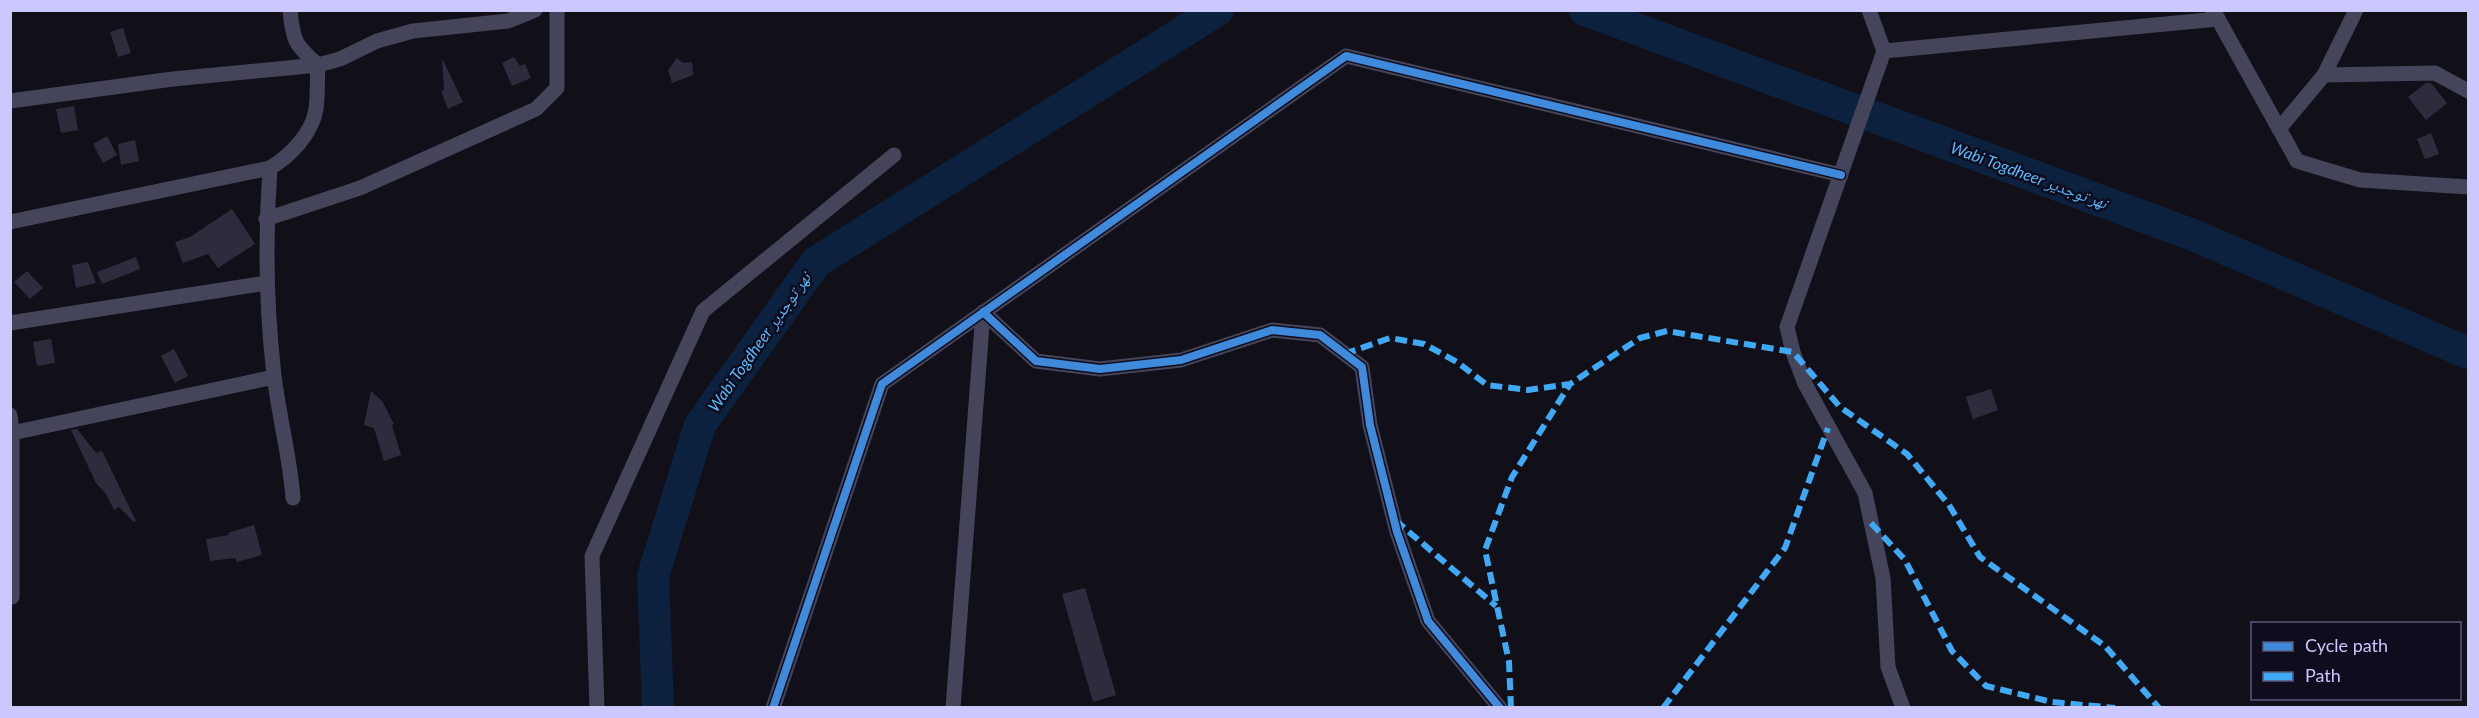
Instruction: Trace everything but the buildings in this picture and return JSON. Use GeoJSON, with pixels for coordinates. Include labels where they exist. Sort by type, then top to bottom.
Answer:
{"type":"FeatureCollection","features":[{"type":"Feature","properties":{"kind":"street"},"geometry":{"type":"LineString","coordinates":[[290,10],[292,33],[299,49],[318,65]]}},
{"type":"Feature","properties":{"kind":"street"},"geometry":{"type":"LineString","coordinates":[[10,101],[173,79],[318,65],[340,58],[376,41],[413,31],[508,21],[535,10]]}},
{"type":"Feature","properties":{"kind":"street"},"geometry":{"type":"LineString","coordinates":[[266,219],[360,188],[536,109],[557,88],[556,10]]}},
{"type":"Feature","properties":{"kind":"street"},"geometry":{"type":"LineString","coordinates":[[1869,10],[1884,51],[1787,327],[1804,384],[1865,493],[1883,578],[1888,667],[1903,708]]}},
{"type":"Feature","properties":{"kind":"street"},"geometry":{"type":"LineString","coordinates":[[2279,129],[2324,75],[2356,10]]}},
{"type":"Feature","properties":{"kind":"street"},"geometry":{"type":"LineString","coordinates":[[1884,51],[2216,15],[2296,161],[2360,180],[2469,187]]}},
{"type":"Feature","properties":{"kind":"street"},"geometry":{"type":"LineString","coordinates":[[773,708],[882,384],[1346,56],[1841,175]]}},
{"type":"Feature","properties":{"kind":"street"},"geometry":{"type":"LineString","coordinates":[[10,222],[270,168],[286,158],[302,140],[316,111],[318,65]]}},
{"type":"Feature","properties":{"kind":"street"},"geometry":{"type":"LineString","coordinates":[[2324,75],[2435,73],[2469,91]]}},
{"type":"Feature","properties":{"kind":"street"},"geometry":{"type":"LineString","coordinates":[[597,708],[592,556],[703,311],[894,155]]}},
{"type":"Feature","properties":{"kind":"street"},"geometry":{"type":"LineString","coordinates":[[270,168],[266,219],[266,283],[274,377],[290,464],[293,498]]}},
{"type":"Feature","properties":{"kind":"street"},"geometry":{"type":"LineString","coordinates":[[10,323],[266,283]]}},
{"type":"Feature","properties":{"kind":"street"},"geometry":{"type":"LineString","coordinates":[[953,708],[983,312]]}},
{"type":"Feature","properties":{"kind":"street"},"geometry":{"type":"LineString","coordinates":[[983,312],[1036,361],[1100,369],[1181,360],[1272,330],[1320,335],[1362,367],[1370,425],[1397,532],[1428,621],[1500,708]]}},
{"type":"Feature","properties":{"kind":"street"},"geometry":{"type":"LineString","coordinates":[[12,433],[274,377]]}},
{"type":"Feature","properties":{"kind":"street"},"geometry":{"type":"LineString","coordinates":[[10,415],[12,433],[12,597]]}},
{"type":"Feature","properties":{"kind":"waterway","name":"Wabi Togdheer نهر توجدير"},"geometry":{"type":"LineString","coordinates":[[658,708],[653,576],[700,425],[816,262],[1218,10]]}},
{"type":"Feature","properties":{"kind":"waterway","name":"Wabi Togdheer نهر توجدير"},"geometry":{"type":"LineString","coordinates":[[1585,10],[2193,235],[2468,353]]}},
{"type":"Feature","properties":{"kind":"marked path"},"geometry":{"type":"LineString","coordinates":[[1344,354],[1390,338],[1424,344],[1457,362],[1487,385],[1528,390],[1570,384],[1640,338],[1667,331],[1793,352],[1840,407],[1907,454],[1949,505],[1980,557],[2105,646],[2159,708]]}},
{"type":"Feature","properties":{"kind":"marked path"},"geometry":{"type":"LineString","coordinates":[[1511,708],[1509,662],[1485,550],[1512,477],[1570,384]]}},
{"type":"Feature","properties":{"kind":"marked path"},"geometry":{"type":"LineString","coordinates":[[1663,708],[1785,548],[1828,428]]}},
{"type":"Feature","properties":{"kind":"marked path"},"geometry":{"type":"LineString","coordinates":[[1395,520],[1496,606]]}},
{"type":"Feature","properties":{"kind":"marked path"},"geometry":{"type":"LineString","coordinates":[[1871,523],[1905,560],[1952,651],[1986,686],[2052,702],[2115,708]]}},
{"type":"Feature","properties":{"kind":"cycle path"},"geometry":{"type":"LineString","coordinates":[[773,708],[882,384],[1346,56],[1841,175]]}},
{"type":"Feature","properties":{"kind":"cycle path"},"geometry":{"type":"LineString","coordinates":[[983,312],[1036,361],[1100,369],[1181,360],[1272,330],[1320,335],[1362,367],[1370,425],[1397,532],[1428,621],[1500,708]]}}]}
